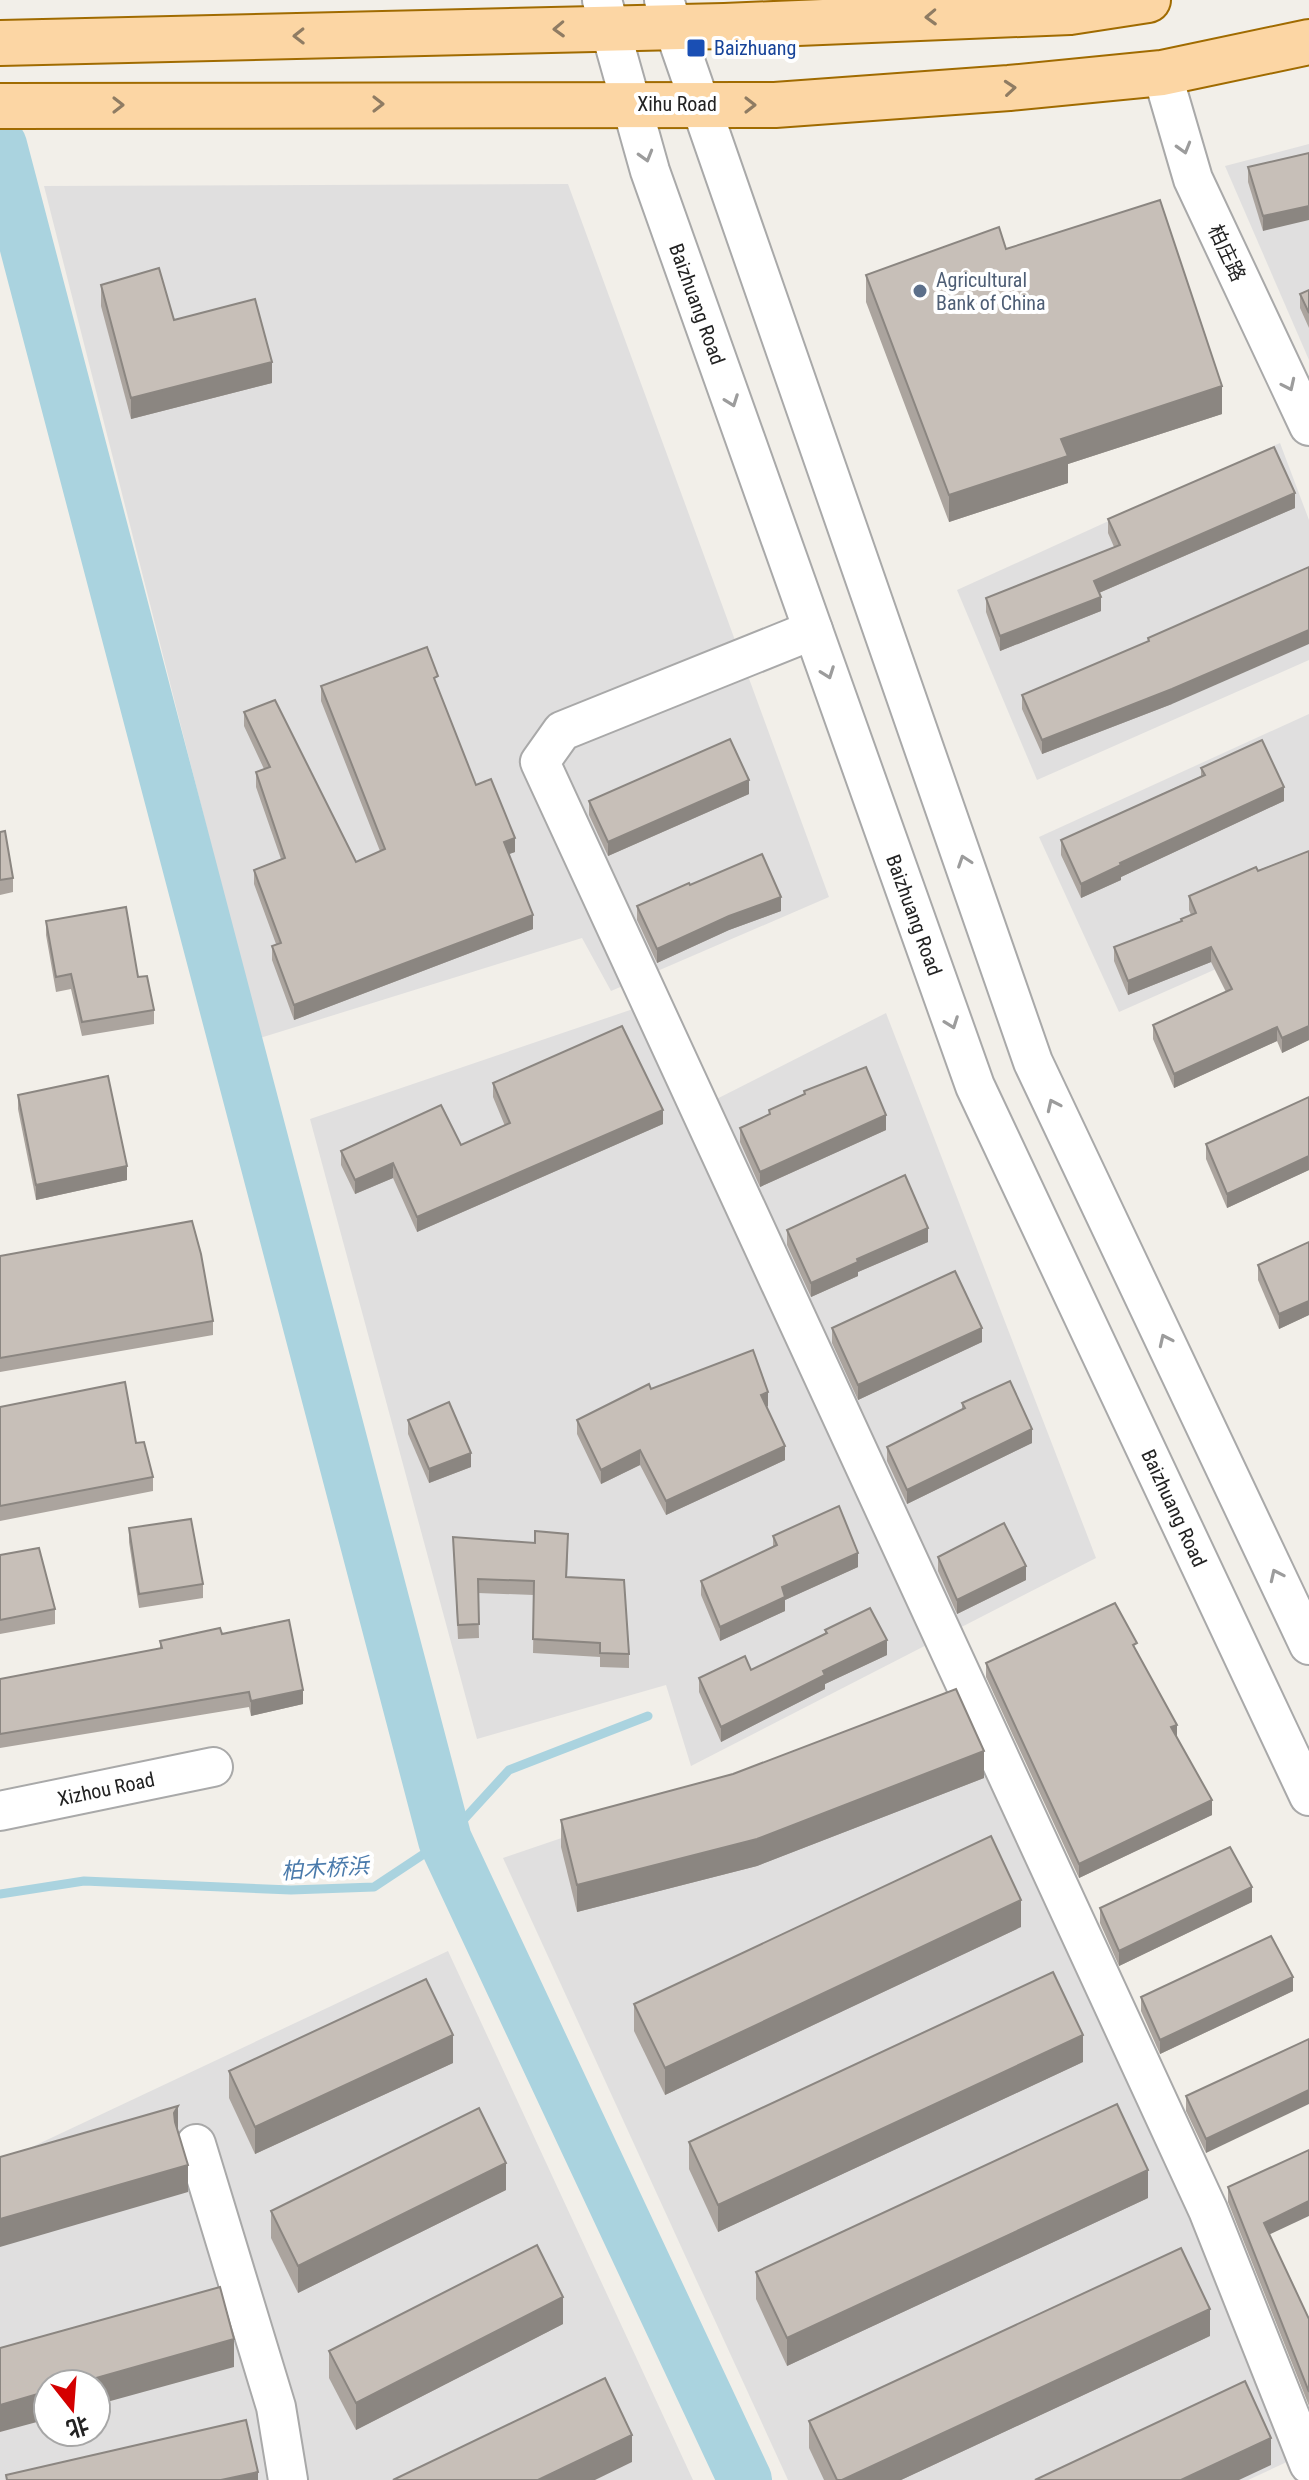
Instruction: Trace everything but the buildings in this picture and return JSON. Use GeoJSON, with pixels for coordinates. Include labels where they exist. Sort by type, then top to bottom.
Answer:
{"type":"FeatureCollection","features":[{"type":"Feature","properties":{"kind":"main road"},"geometry":{"type":"LineString","coordinates":[[15,43],[606,14],[1070,12],[1148,0]]}},
{"type":"Feature","properties":{"kind":"main road","name":"Xihu Road"},"geometry":{"type":"LineString","coordinates":[[20,106],[775,105],[1162,73],[1309,42]]}},
{"type":"Feature","properties":{"kind":"street","name":"Baizhuang Road"},"geometry":{"type":"LineString","coordinates":[[606,14],[650,171],[975,1086],[1309,1796]]}},
{"type":"Feature","properties":{"kind":"street"},"geometry":{"type":"LineString","coordinates":[[669,14],[1033,1062],[1309,1645]]}},
{"type":"Feature","properties":{"kind":"street","name":"柏庄路"},"geometry":{"type":"LineString","coordinates":[[1162,73],[1193,179],[1309,426]]}},
{"type":"Feature","properties":{"kind":"street"},"geometry":{"type":"LineString","coordinates":[[813,630],[562,731],[540,762],[1208,2210],[1309,2464]]}},
{"type":"Feature","properties":{"kind":"street","name":"Xizhou Road"},"geometry":{"type":"LineString","coordinates":[[0,1811],[213,1767]]}},
{"type":"Feature","properties":{"kind":"street"},"geometry":{"type":"LineString","coordinates":[[196,2144],[276,2407],[288,2480]]}},
{"type":"Feature","properties":{"kind":"shaded area"},"geometry":{"type":"Polygon","coordinates":[[[1309,144],[1309,360],[1225,166],[1309,144]]]}},
{"type":"Feature","properties":{"kind":"shaded area"},"geometry":{"type":"Polygon","coordinates":[[[568,184],[829,897],[611,991],[582,938],[260,1038],[44,186],[568,184]]]}},
{"type":"Feature","properties":{"kind":"shaded area"},"geometry":{"type":"Polygon","coordinates":[[[1280,443],[1309,520],[1309,660],[1037,780],[957,590],[1280,443]]]}},
{"type":"Feature","properties":{"kind":"shaded area"},"geometry":{"type":"Polygon","coordinates":[[[1309,714],[1309,928],[1119,1012],[1039,837],[1309,714]]]}},
{"type":"Feature","properties":{"kind":"shaded area"},"geometry":{"type":"Polygon","coordinates":[[[636,1008],[691,1112],[886,1013],[1096,1558],[691,1766],[666,1685],[477,1739],[310,1119],[636,1008]]]}},
{"type":"Feature","properties":{"kind":"shaded area"},"geometry":{"type":"Polygon","coordinates":[[[961,1702],[1302,2455],[1248,2480],[788,2480],[503,1858],[961,1702]]]}},
{"type":"Feature","properties":{"kind":"shaded area"},"geometry":{"type":"Polygon","coordinates":[[[448,1951],[693,2480],[0,2480],[0,2162],[448,1951]]]}},
{"type":"Feature","properties":{"kind":"waterway"},"geometry":{"type":"LineString","coordinates":[[0,145],[445,1840],[745,2480]]}},
{"type":"Feature","properties":{"kind":"waterway","name":"柏木桥浜"},"geometry":{"type":"LineString","coordinates":[[0,1894],[84,1881],[291,1890],[374,1887],[445,1840],[509,1770],[648,1716]]}},
{"type":"Feature","properties":{"kind":"place","name":"Baizhuang"},"geometry":{"type":"Point","coordinates":[696,48]}},
{"type":"Feature","properties":{"kind":"place","name":"Agricultural Bank of China"},"geometry":{"type":"Point","coordinates":[920,291]}}]}
